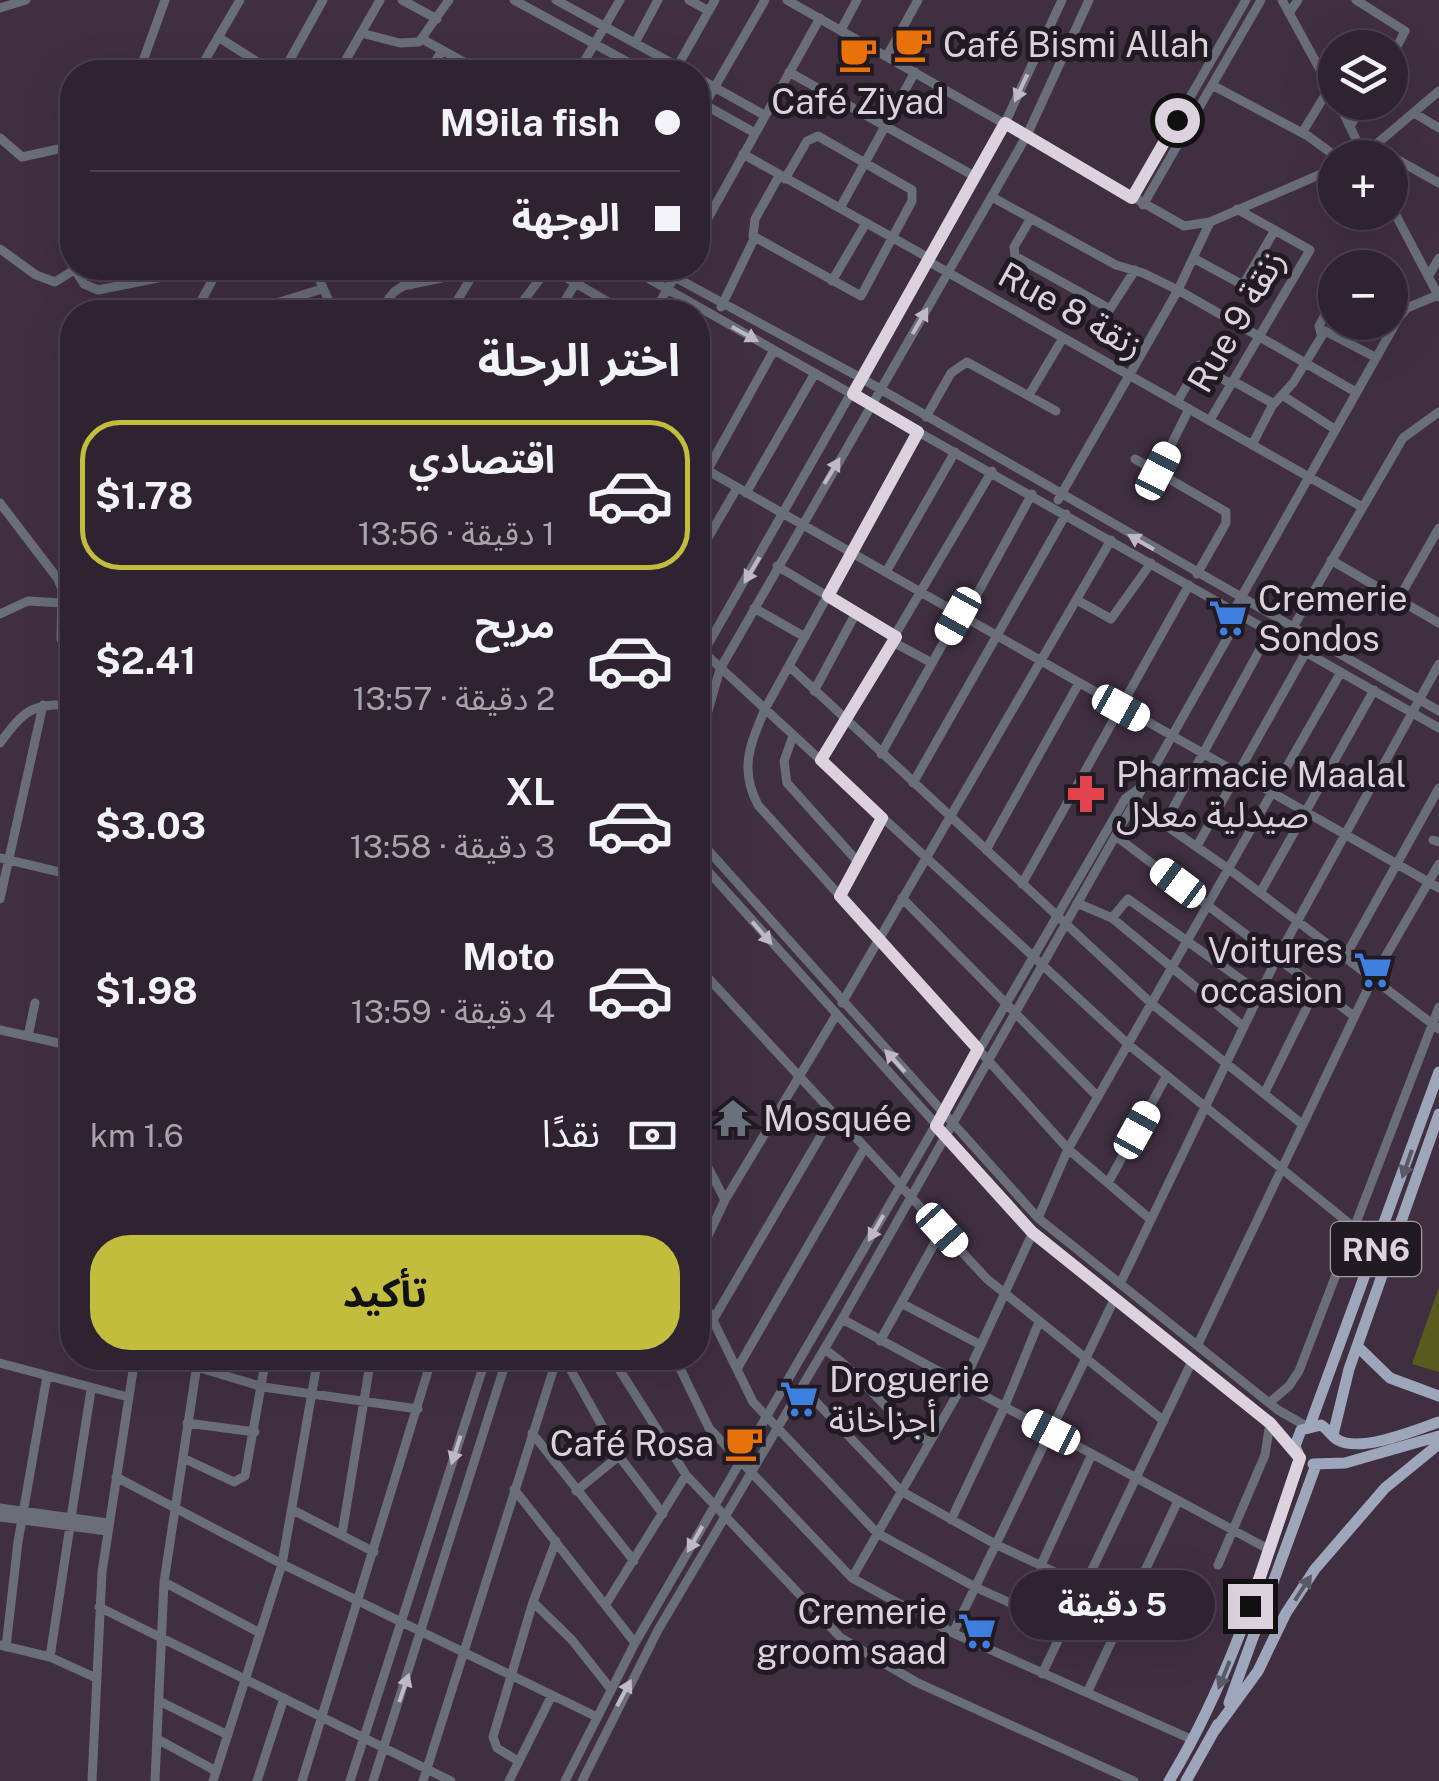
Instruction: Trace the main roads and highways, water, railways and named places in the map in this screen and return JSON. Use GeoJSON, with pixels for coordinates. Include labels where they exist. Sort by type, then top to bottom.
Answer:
{"type":"FeatureCollection","features":[{"type":"Feature","properties":{"kind":"main road","name":"RN6"},"geometry":{"type":"LineString","coordinates":[[1169,1781],[1226,1671],[1270,1550],[1298,1455],[1298,1434],[1308,1426],[1439,1072]]}},
{"type":"Feature","properties":{"kind":"main road","name":"RN6"},"geometry":{"type":"LineString","coordinates":[[1186,1781],[1242,1672],[1320,1463],[1334,1452],[1334,1437],[1357,1346],[1439,1114]]}},
{"type":"Feature","properties":{"kind":"main road"},"geometry":{"type":"LineString","coordinates":[[1357,1346],[1390,1378],[1439,1396]]}},
{"type":"Feature","properties":{"kind":"main road"},"geometry":{"type":"LineString","coordinates":[[1308,1426],[1326,1427],[1334,1437],[1372,1442],[1439,1422]]}},
{"type":"Feature","properties":{"kind":"main road"},"geometry":{"type":"LineString","coordinates":[[1298,1455],[1320,1463],[1345,1463],[1439,1440]]}},
{"type":"Feature","properties":{"kind":"main road"},"geometry":{"type":"LineString","coordinates":[[1215,1730],[1258,1671],[1286,1613],[1315,1569],[1386,1488],[1439,1440]]}},
{"type":"Feature","properties":{"kind":"place","name":"Café Bismi Allah"},"geometry":{"type":"Point","coordinates":[913,44]}},
{"type":"Feature","properties":{"kind":"place","name":"Café Ziyad"},"geometry":{"type":"Point","coordinates":[858,54]}},
{"type":"Feature","properties":{"kind":"place","name":"Cremerie Sondos"},"geometry":{"type":"Point","coordinates":[1228,618]}},
{"type":"Feature","properties":{"kind":"place","name":"Pharmacie Maalal صيدلية معلال"},"geometry":{"type":"Point","coordinates":[1086,794]}},
{"type":"Feature","properties":{"kind":"place","name":"Voitures occasion"},"geometry":{"type":"Point","coordinates":[1373,970]}},
{"type":"Feature","properties":{"kind":"place","name":"Mosquée"},"geometry":{"type":"Point","coordinates":[733,1118]}},
{"type":"Feature","properties":{"kind":"place","name":"Droguerie أجزاخانة"},"geometry":{"type":"Point","coordinates":[799,1399]}},
{"type":"Feature","properties":{"kind":"place","name":"Café Rosa"},"geometry":{"type":"Point","coordinates":[744,1443]}},
{"type":"Feature","properties":{"kind":"place","name":"Cremerie groom saad"},"geometry":{"type":"Point","coordinates":[977,1631]}}]}
